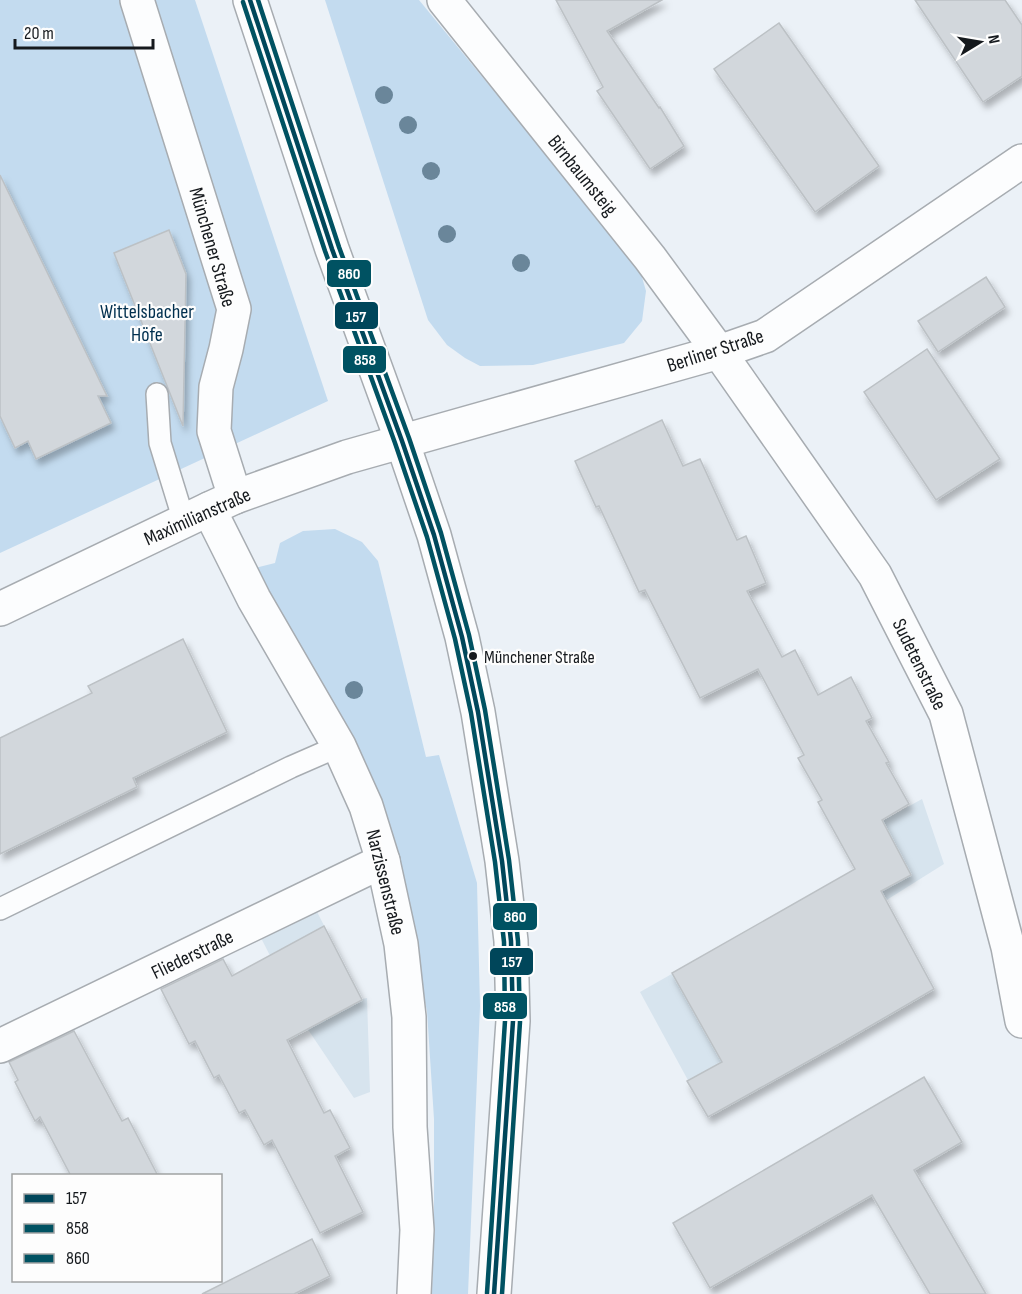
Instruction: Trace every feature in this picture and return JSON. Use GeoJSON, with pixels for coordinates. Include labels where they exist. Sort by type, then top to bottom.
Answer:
{"type":"FeatureCollection","features":[{"type":"Feature","properties":{"kind":"street","name":"Münchener Straße"},"geometry":{"type":"LineString","coordinates":[[137,0],[234,309],[216,387],[209,509]]}},
{"type":"Feature","properties":{"kind":"street"},"geometry":{"type":"LineString","coordinates":[[250,0],[332,249],[434,536],[468,663],[478,712],[502,861],[512,941],[513,1021],[494,1294]]}},
{"type":"Feature","properties":{"kind":"street","name":"Birnbaumsteig"},"geometry":{"type":"LineString","coordinates":[[444,0],[650,258],[720,352]]}},
{"type":"Feature","properties":{"kind":"street","name":"Berliner Straße"},"geometry":{"type":"LineString","coordinates":[[402,441],[720,352],[765,336],[1022,161]]}},
{"type":"Feature","properties":{"kind":"street","name":"Sudetenstraße"},"geometry":{"type":"LineString","coordinates":[[720,352],[875,575],[946,714],[1008,947],[1022,1021]]}},
{"type":"Feature","properties":{"kind":"street","name":"Maximilianstraße"},"geometry":{"type":"LineString","coordinates":[[0,609],[209,509],[347,457],[402,441]]}},
{"type":"Feature","properties":{"kind":"street","name":"Narzissenstraße"},"geometry":{"type":"LineString","coordinates":[[209,509],[254,599],[339,746],[366,806],[383,861],[402,944],[410,1017],[411,1127],[417,1230],[414,1294]]}},
{"type":"Feature","properties":{"kind":"street","name":"Fliederstraße"},"geometry":{"type":"LineString","coordinates":[[0,1046],[383,861]]}},
{"type":"Feature","properties":{"kind":"lane"},"geometry":{"type":"LineString","coordinates":[[157,394],[160,442],[209,509]]}},
{"type":"Feature","properties":{"kind":"lane"},"geometry":{"type":"LineString","coordinates":[[0,909],[291,767],[339,746]]}},
{"type":"Feature","properties":{"kind":"shaded area"},"geometry":{"type":"Polygon","coordinates":[[[922,799],[944,864],[885,901],[934,989],[708,1117],[640,992],[863,865],[848,840],[922,799]]]}},
{"type":"Feature","properties":{"kind":"shaded area"},"geometry":{"type":"Polygon","coordinates":[[[315,908],[362,999],[367,998],[370,1092],[354,1098],[307,1028],[260,936],[315,908]]]}},
{"type":"Feature","properties":{"kind":"green space","name":"Wittelsbacher Höfe"},"geometry":{"type":"Polygon","coordinates":[[[0,0],[195,0],[328,401],[0,553],[0,0]]]}},
{"type":"Feature","properties":{"kind":"green space"},"geometry":{"type":"Polygon","coordinates":[[[325,0],[419,0],[639,267],[646,291],[642,321],[624,343],[533,365],[480,366],[447,345],[428,320],[325,0]]]}},
{"type":"Feature","properties":{"kind":"green space"},"geometry":{"type":"Polygon","coordinates":[[[335,529],[362,542],[378,561],[426,757],[439,755],[477,883],[480,1006],[468,1294],[432,1294],[434,1119],[427,1011],[381,805],[255,568],[275,563],[280,543],[303,531],[335,529]]]}},
{"type":"Feature","properties":{"kind":"building"},"geometry":{"type":"Polygon","coordinates":[[[556,0],[662,0],[607,31],[684,146],[650,169],[597,91],[603,87],[556,0]]]}},
{"type":"Feature","properties":{"kind":"building"},"geometry":{"type":"Polygon","coordinates":[[[915,0],[1005,0],[1022,25],[1022,76],[983,102],[915,0]]]}},
{"type":"Feature","properties":{"kind":"building"},"geometry":{"type":"Polygon","coordinates":[[[779,23],[879,166],[815,212],[714,69],[779,23]]]}},
{"type":"Feature","properties":{"kind":"building"},"geometry":{"type":"Polygon","coordinates":[[[0,175],[107,396],[98,396],[111,423],[36,459],[28,441],[15,448],[0,416],[0,175]]]}},
{"type":"Feature","properties":{"kind":"building"},"geometry":{"type":"Polygon","coordinates":[[[169,230],[186,274],[183,426],[114,253],[169,230]]]}},
{"type":"Feature","properties":{"kind":"building"},"geometry":{"type":"Polygon","coordinates":[[[986,277],[1005,307],[938,352],[918,321],[986,277]]]}},
{"type":"Feature","properties":{"kind":"building"},"geometry":{"type":"Polygon","coordinates":[[[927,349],[1000,459],[936,500],[864,392],[927,349]]]}},
{"type":"Feature","properties":{"kind":"building"},"geometry":{"type":"Polygon","coordinates":[[[662,420],[683,466],[700,459],[737,540],[746,536],[766,583],[747,591],[782,657],[795,650],[818,695],[851,677],[872,718],[866,721],[909,804],[882,820],[911,875],[881,891],[934,989],[708,1117],[687,1081],[722,1062],[672,973],[855,869],[818,802],[822,800],[798,758],[804,755],[758,669],[700,698],[645,590],[639,592],[599,506],[596,507],[575,461],[662,420]]]}},
{"type":"Feature","properties":{"kind":"building"},"geometry":{"type":"Polygon","coordinates":[[[183,639],[227,732],[133,778],[137,787],[0,854],[0,738],[92,693],[88,686],[183,639]]]}},
{"type":"Feature","properties":{"kind":"building"},"geometry":{"type":"Polygon","coordinates":[[[324,926],[362,1000],[287,1040],[324,1113],[330,1110],[350,1148],[335,1156],[363,1212],[320,1233],[272,1140],[264,1145],[245,1110],[239,1113],[219,1075],[214,1078],[195,1041],[189,1044],[161,989],[223,959],[232,976],[324,926]]]}},
{"type":"Feature","properties":{"kind":"building"},"geometry":{"type":"Polygon","coordinates":[[[74,1031],[122,1121],[128,1118],[157,1174],[70,1174],[40,1117],[35,1121],[15,1082],[18,1080],[9,1062],[74,1031]]]}},
{"type":"Feature","properties":{"kind":"building"},"geometry":{"type":"Polygon","coordinates":[[[924,1077],[962,1142],[914,1170],[986,1294],[930,1294],[872,1195],[710,1288],[673,1223],[924,1077]]]}},
{"type":"Feature","properties":{"kind":"building"},"geometry":{"type":"Polygon","coordinates":[[[312,1239],[330,1276],[294,1294],[202,1294],[312,1239]]]}},
{"type":"Feature","properties":{"kind":"transit line","name":"157"},"geometry":{"type":"LineString","coordinates":[[250,0],[332,249],[434,535],[462,637],[478,712],[502,861],[511,941],[513,1021],[494,1294]]}},
{"type":"Feature","properties":{"kind":"transit line","name":"860"},"geometry":{"type":"LineString","coordinates":[[258,0],[339,247],[441,533],[469,635],[485,710],[509,860],[518,941],[520,1022],[502,1294]]}},
{"type":"Feature","properties":{"kind":"transit line","name":"858"},"geometry":{"type":"LineString","coordinates":[[243,2],[325,251],[427,537],[455,639],[471,713],[495,862],[504,942],[505,1021],[487,1293]]}},
{"type":"Feature","properties":{"kind":"place","name":"Münchener Straße"},"geometry":{"type":"Point","coordinates":[473,656]}}]}
